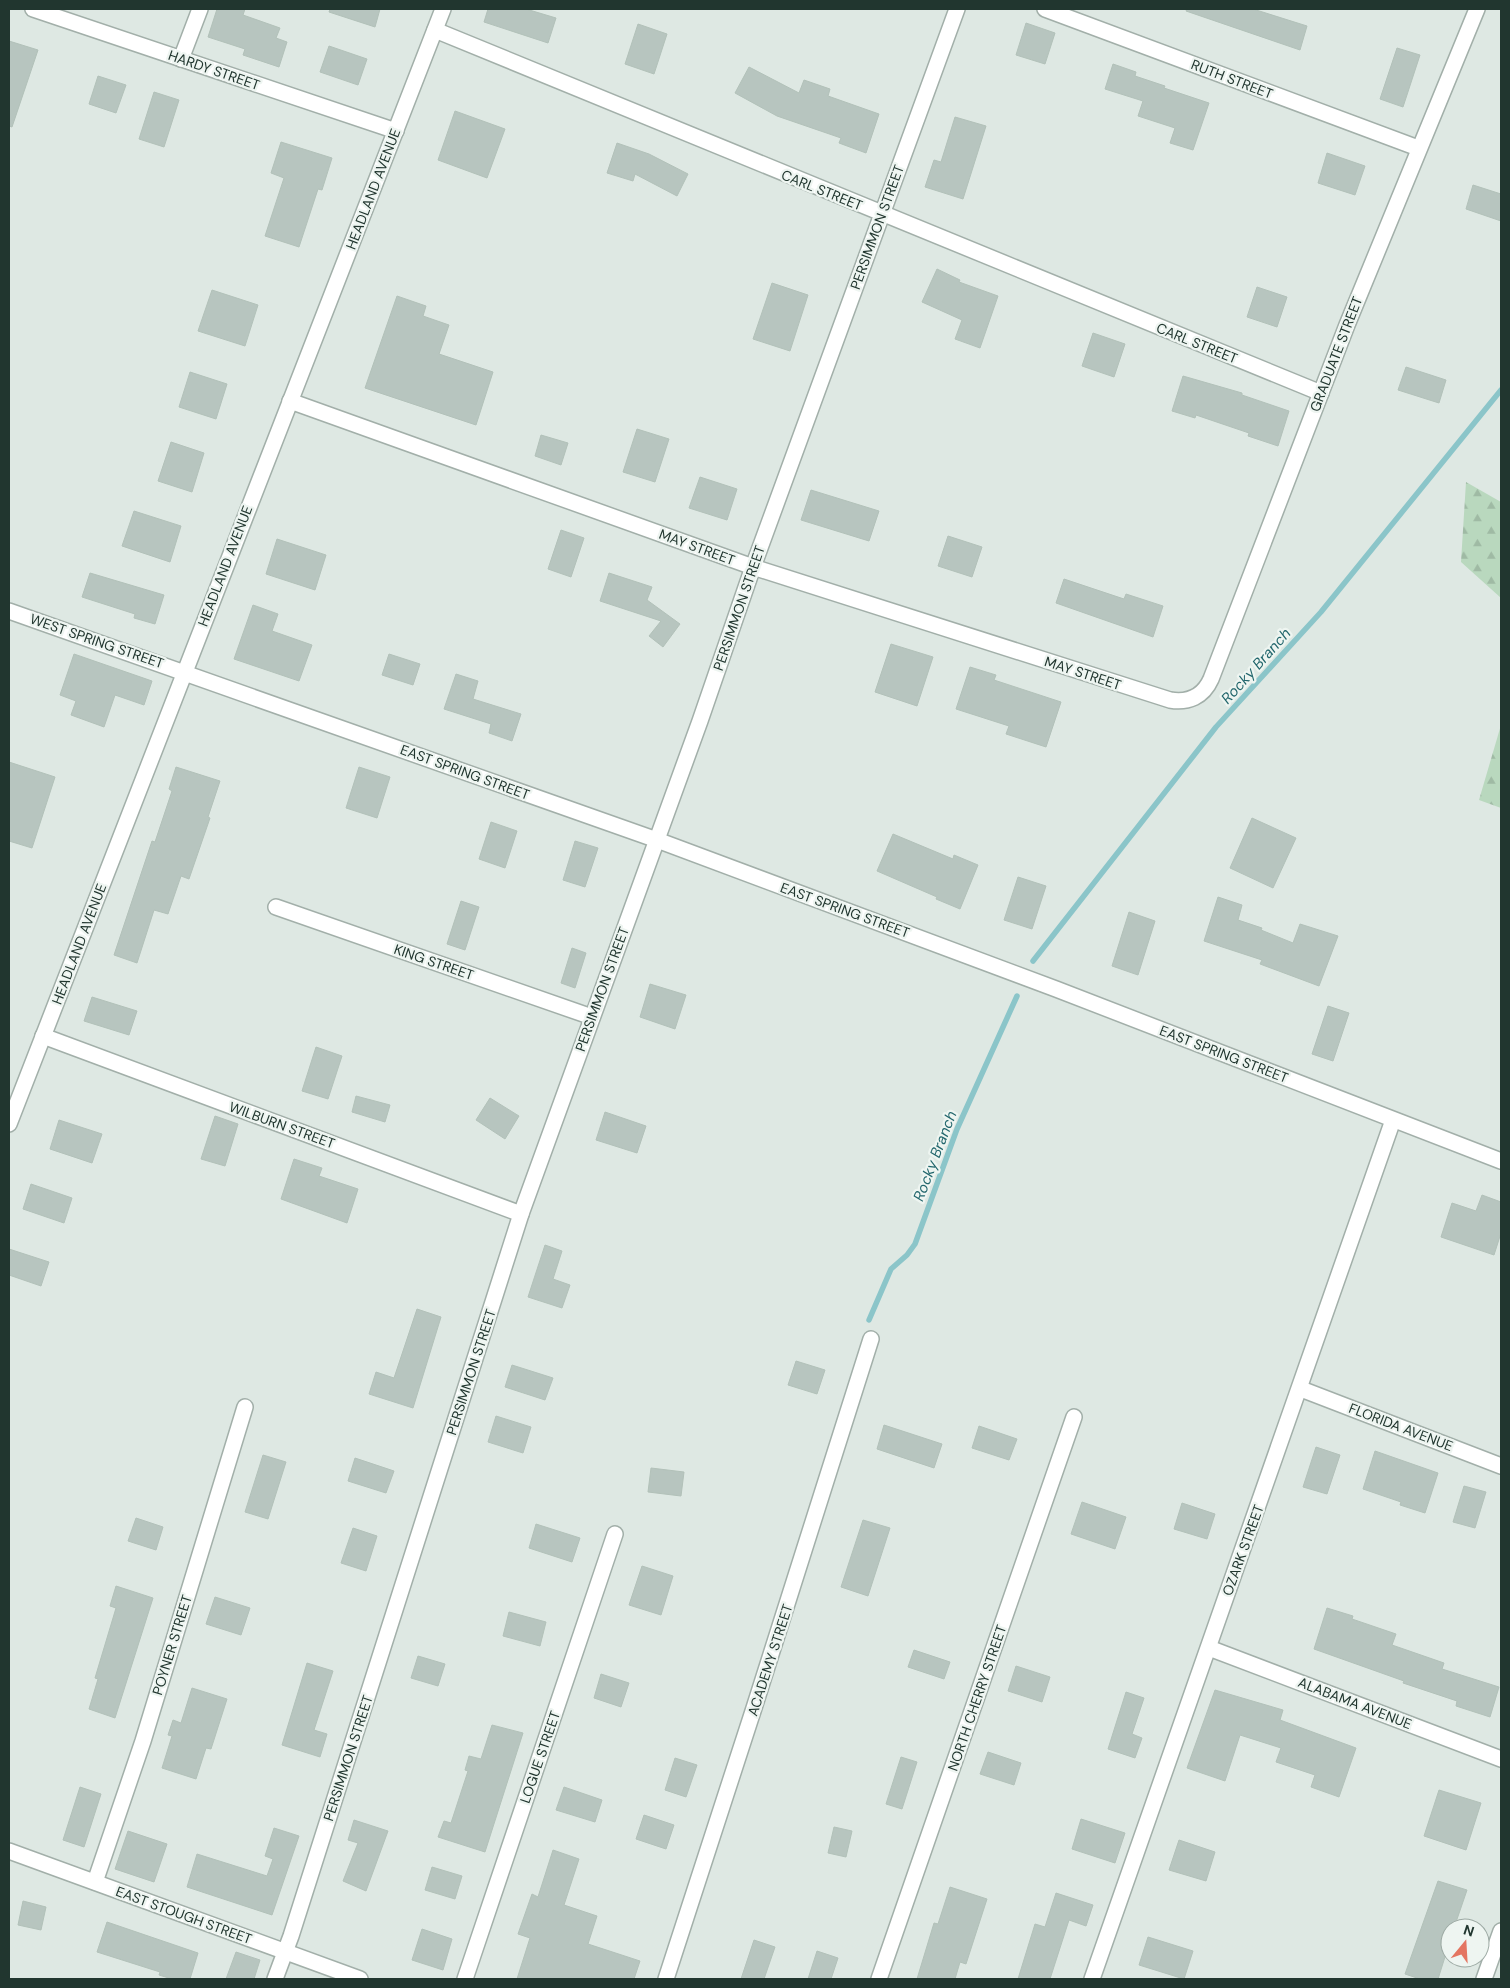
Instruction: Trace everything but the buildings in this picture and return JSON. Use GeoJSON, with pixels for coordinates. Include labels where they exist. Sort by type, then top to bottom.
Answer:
{"type":"FeatureCollection","features":[{"type":"Feature","properties":{"kind":"street","name":"HARDY STREET"},"geometry":{"type":"LineString","coordinates":[[33,9],[396,131]]}},
{"type":"Feature","properties":{"kind":"street"},"geometry":{"type":"LineString","coordinates":[[181,59],[200,9]]}},
{"type":"Feature","properties":{"kind":"street","name":"HEADLAND AVENUE"},"geometry":{"type":"LineString","coordinates":[[9,1124],[443,9]]}},
{"type":"Feature","properties":{"kind":"street","name":"PERSIMMON STREET"},"geometry":{"type":"LineString","coordinates":[[275,1979],[286,1952],[521,1214],[657,840],[753,567],[957,9]]}},
{"type":"Feature","properties":{"kind":"street","name":"RUTH STREET"},"geometry":{"type":"LineString","coordinates":[[1045,9],[1418,148]]}},
{"type":"Feature","properties":{"kind":"street","name":"GRADUATE STREET"},"geometry":{"type":"LineString","coordinates":[[1196,697],[1207,687],[1211,680],[1321,393],[1418,148],[1478,9]]}},
{"type":"Feature","properties":{"kind":"street","name":"CARL STREET"},"geometry":{"type":"LineString","coordinates":[[435,30],[1321,393]]}},
{"type":"Feature","properties":{"kind":"street","name":"MAY STREET"},"geometry":{"type":"LineString","coordinates":[[290,401],[753,567],[1170,700],[1187,701],[1196,697]]}},
{"type":"Feature","properties":{"kind":"street","name":"WEST SPRING STREET"},"geometry":{"type":"LineString","coordinates":[[9,611],[184,672]]}},
{"type":"Feature","properties":{"kind":"street","name":"EAST SPRING STREET"},"geometry":{"type":"LineString","coordinates":[[184,672],[657,840],[1056,989],[1501,1161]]}},
{"type":"Feature","properties":{"kind":"street","name":"KING STREET"},"geometry":{"type":"LineString","coordinates":[[276,907],[592,1017]]}},
{"type":"Feature","properties":{"kind":"street","name":"WILBURN STREET"},"geometry":{"type":"LineString","coordinates":[[43,1036],[521,1214]]}},
{"type":"Feature","properties":{"kind":"street","name":"OZARK STREET"},"geometry":{"type":"LineString","coordinates":[[1092,1979],[1301,1389],[1393,1120]]}},
{"type":"Feature","properties":{"kind":"street","name":"ACADEMY STREET"},"geometry":{"type":"LineString","coordinates":[[666,1979],[871,1339]]}},
{"type":"Feature","properties":{"kind":"street","name":"FLORIDA AVENUE"},"geometry":{"type":"LineString","coordinates":[[1301,1389],[1501,1466]]}},
{"type":"Feature","properties":{"kind":"street","name":"POYNER STREET"},"geometry":{"type":"LineString","coordinates":[[95,1882],[143,1741],[245,1407]]}},
{"type":"Feature","properties":{"kind":"street","name":"NORTH CHERRY STREET"},"geometry":{"type":"LineString","coordinates":[[879,1979],[1074,1417]]}},
{"type":"Feature","properties":{"kind":"street","name":"LOGUE STREET"},"geometry":{"type":"LineString","coordinates":[[465,1979],[615,1534]]}},
{"type":"Feature","properties":{"kind":"street","name":"ALABAMA AVENUE"},"geometry":{"type":"LineString","coordinates":[[1209,1648],[1501,1759]]}},
{"type":"Feature","properties":{"kind":"street","name":"EAST STOUGH STREET"},"geometry":{"type":"LineString","coordinates":[[9,1851],[360,1979]]}},
{"type":"Feature","properties":{"kind":"street"},"geometry":{"type":"LineString","coordinates":[[1484,1979],[1501,1931]]}},
{"type":"Feature","properties":{"kind":"green space"},"geometry":{"type":"Polygon","coordinates":[[[1466,482],[1501,502],[1501,598],[1461,562],[1466,482]]]}},
{"type":"Feature","properties":{"kind":"green space"},"geometry":{"type":"Polygon","coordinates":[[[1501,725],[1501,808],[1479,800],[1501,725]]]}},
{"type":"Feature","properties":{"kind":"waterway","name":"Rocky Branch"},"geometry":{"type":"LineString","coordinates":[[1033,961],[1216,727],[1321,612],[1501,390]]}},
{"type":"Feature","properties":{"kind":"waterway","name":"Rocky Branch"},"geometry":{"type":"LineString","coordinates":[[869,1320],[891,1269],[907,1255],[915,1244],[957,1129],[1017,996]]}}]}
